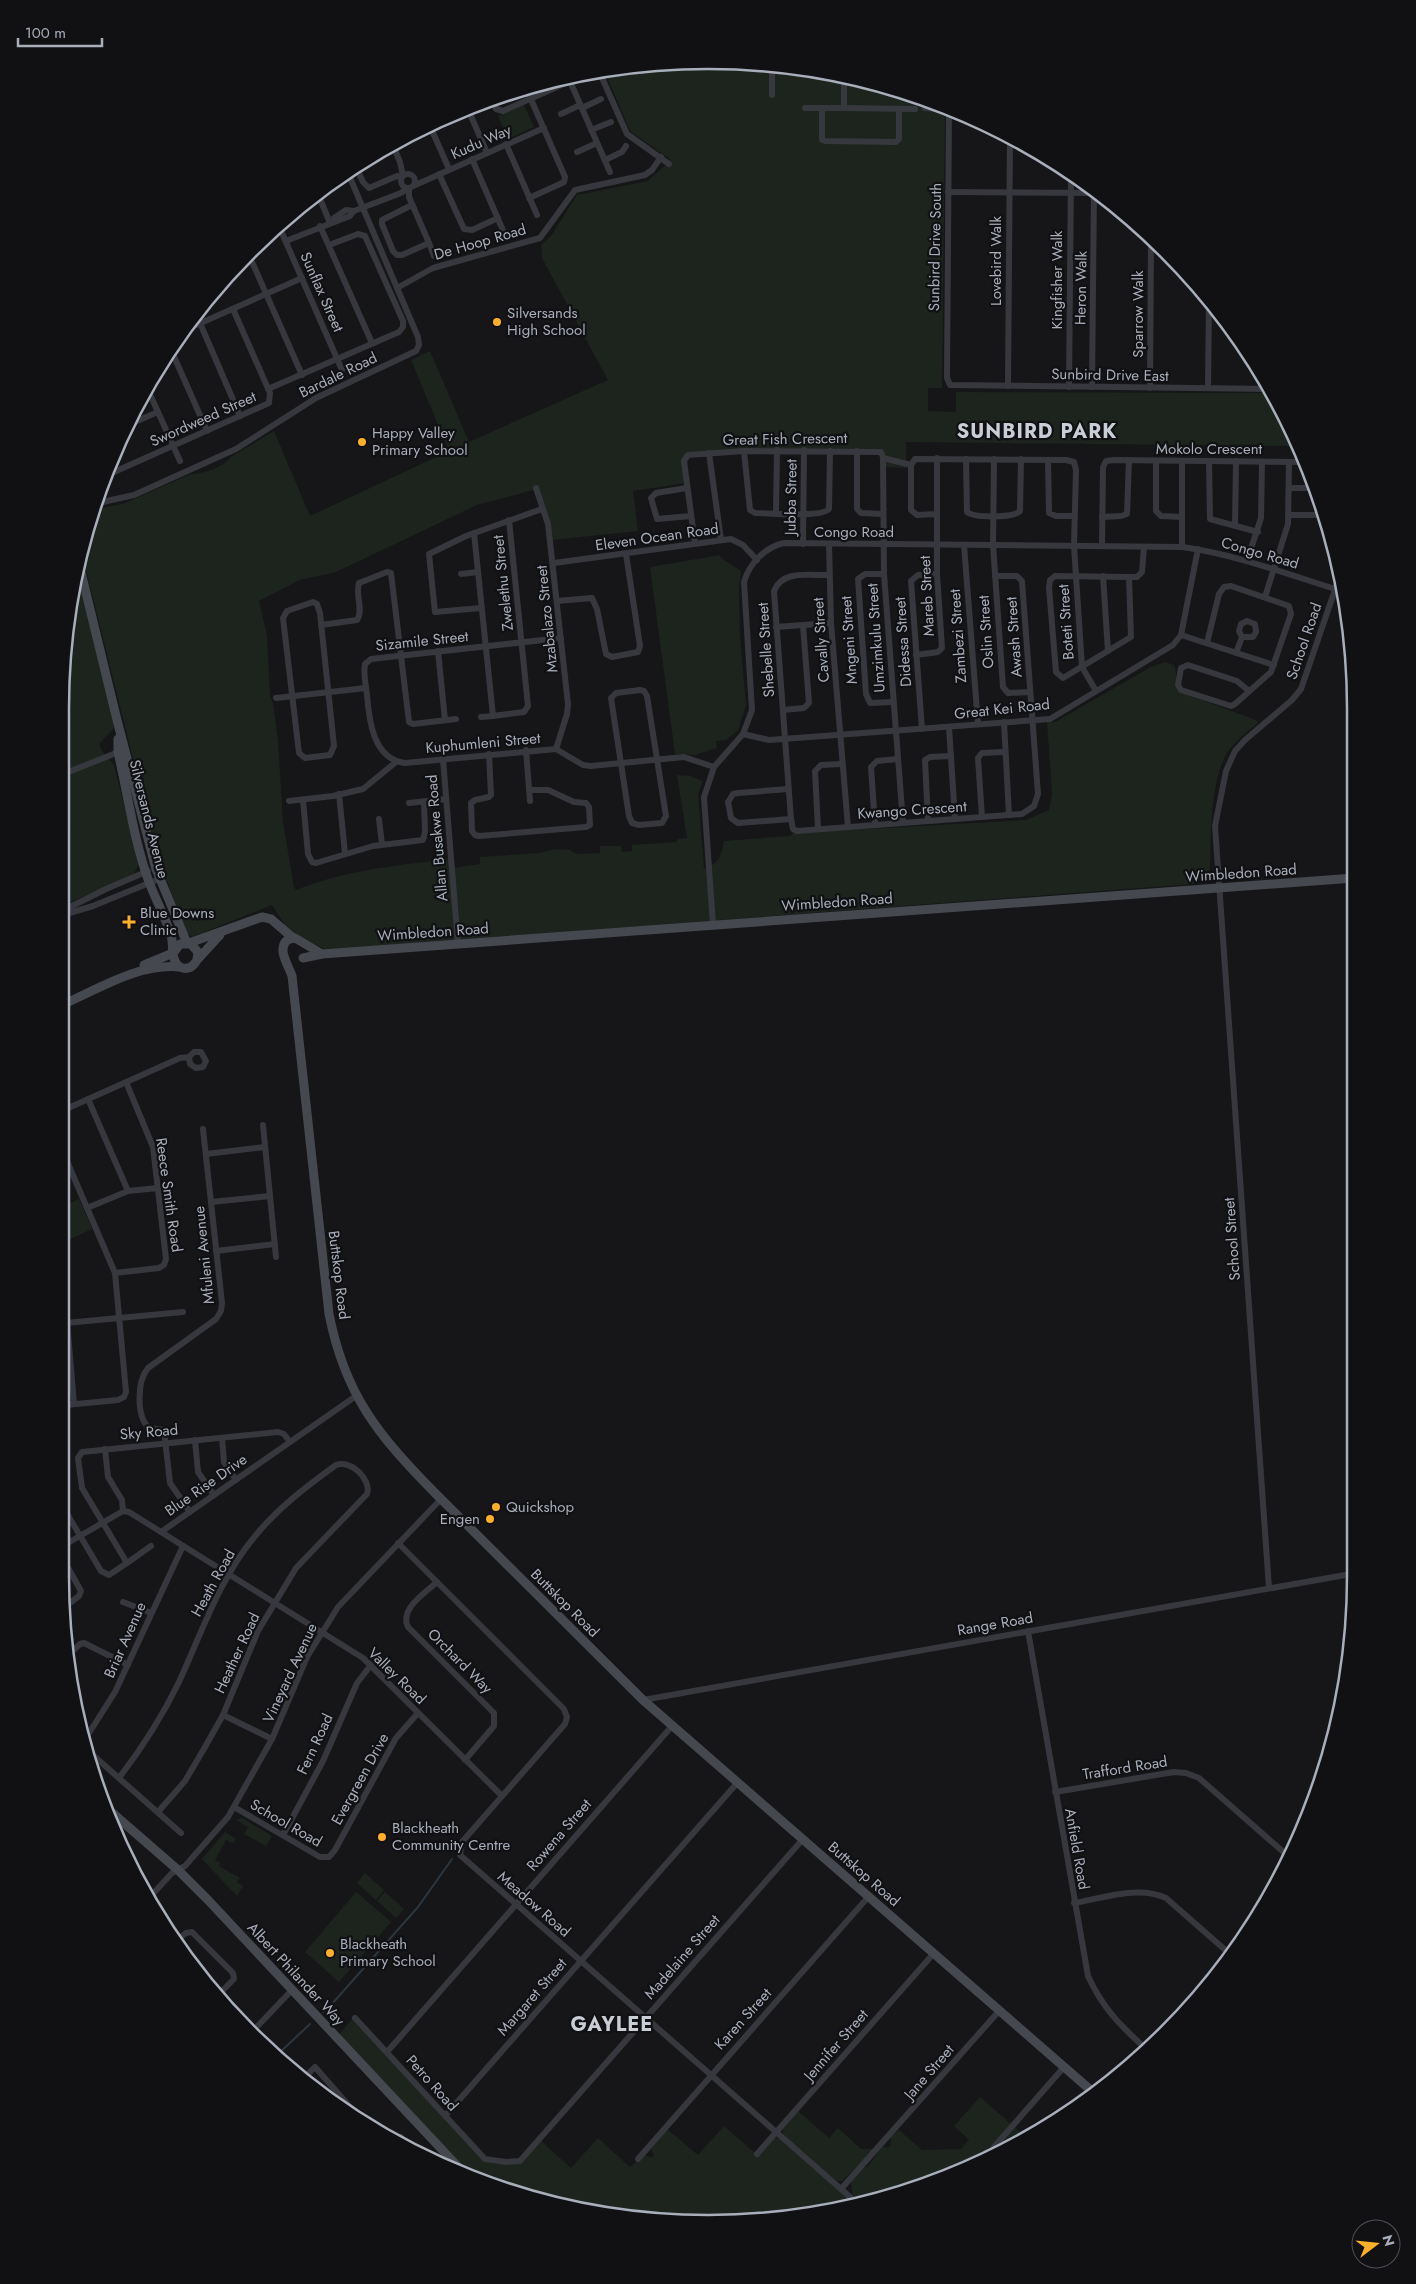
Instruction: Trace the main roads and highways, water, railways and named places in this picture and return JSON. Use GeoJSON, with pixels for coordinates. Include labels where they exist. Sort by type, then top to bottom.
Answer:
{"type":"FeatureCollection","features":[{"type":"Feature","properties":{"kind":"waterway"},"geometry":{"type":"LineString","coordinates":[[323,2012],[418,1907],[452,1859]]}},
{"type":"Feature","properties":{"kind":"waterway"},"geometry":{"type":"LineString","coordinates":[[281,2051],[310,2024]]}},
{"type":"Feature","properties":{"kind":"place","name":"Silversands High School"},"geometry":{"type":"Point","coordinates":[497,322]}},
{"type":"Feature","properties":{"kind":"place","name":"Happy Valley Primary School"},"geometry":{"type":"Point","coordinates":[362,442]}},
{"type":"Feature","properties":{"kind":"place","name":"Blue Downs Clinic"},"geometry":{"type":"Point","coordinates":[129,922]}},
{"type":"Feature","properties":{"kind":"place","name":"Quickshop"},"geometry":{"type":"Point","coordinates":[496,1507]}},
{"type":"Feature","properties":{"kind":"place","name":"Engen"},"geometry":{"type":"Point","coordinates":[490,1519]}},
{"type":"Feature","properties":{"kind":"place","name":"Blackheath Community Centre"},"geometry":{"type":"Point","coordinates":[382,1837]}},
{"type":"Feature","properties":{"kind":"place","name":"Blackheath Primary School"},"geometry":{"type":"Point","coordinates":[330,1953]}},
{"type":"Feature","properties":{"kind":"district","name":"SUNBIRD PARK"},"geometry":{"type":"Point","coordinates":[1037,431]}},
{"type":"Feature","properties":{"kind":"district","name":"GAYLEE"},"geometry":{"type":"Point","coordinates":[612,2024]}}]}
